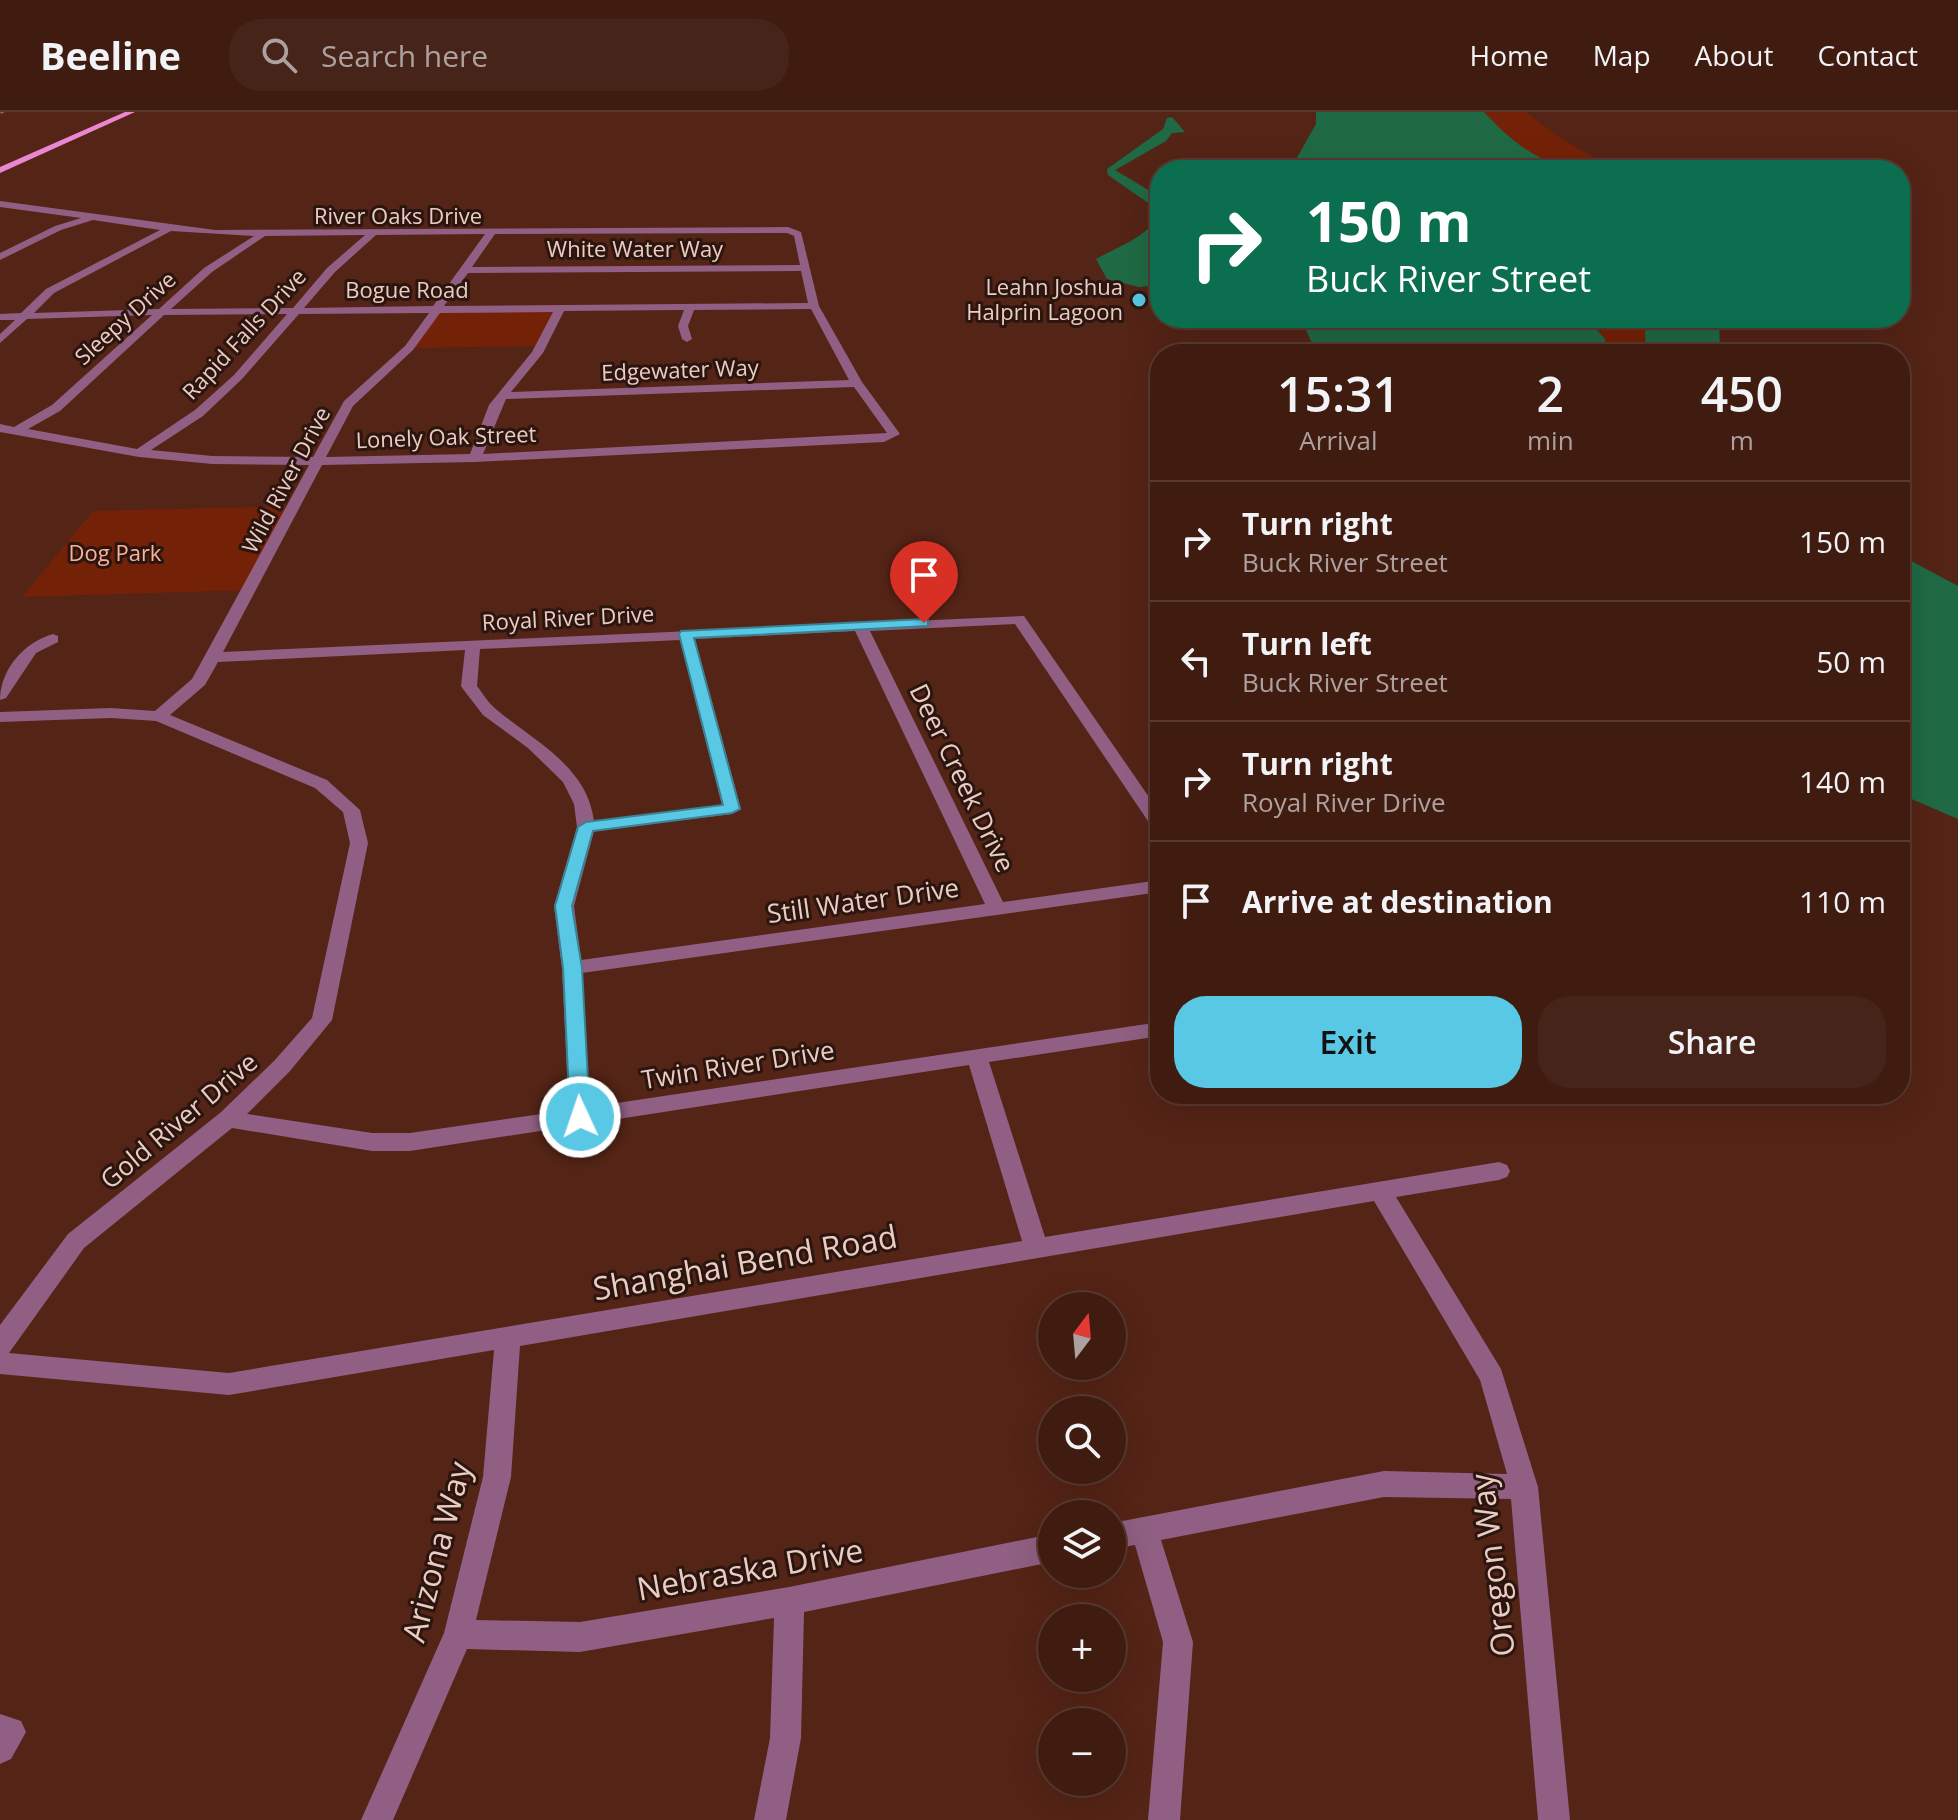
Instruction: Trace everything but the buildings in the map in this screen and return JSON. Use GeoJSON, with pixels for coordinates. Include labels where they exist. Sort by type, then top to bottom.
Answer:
{"type":"FeatureCollection","features":[{"type":"Feature","properties":{"kind":"main road"},"geometry":{"type":"LineString","coordinates":[[0,163],[118,112]]}},
{"type":"Feature","properties":{"kind":"main road"},"geometry":{"type":"LineString","coordinates":[[0,170],[131,112]]}},
{"type":"Feature","properties":{"kind":"street","name":"River Oaks Drive"},"geometry":{"type":"LineString","coordinates":[[0,204],[167,230],[261,235],[788,230],[798,234],[804,268]]}},
{"type":"Feature","properties":{"kind":"street"},"geometry":{"type":"LineString","coordinates":[[650,232],[657,216]]}},
{"type":"Feature","properties":{"kind":"street"},"geometry":{"type":"LineString","coordinates":[[0,257],[58,228],[94,217]]}},
{"type":"Feature","properties":{"kind":"street"},"geometry":{"type":"LineString","coordinates":[[0,340],[50,291],[167,230]]}},
{"type":"Feature","properties":{"kind":"street","name":"Wild River Drive"},"geometry":{"type":"LineString","coordinates":[[159,716],[199,682],[215,657],[348,404],[409,348],[491,233]]}},
{"type":"Feature","properties":{"kind":"street","name":"Rapid Falls Drive"},"geometry":{"type":"LineString","coordinates":[[139,453],[199,413],[238,377],[331,270],[372,234]]}},
{"type":"Feature","properties":{"kind":"street","name":"Sleepy Drive"},"geometry":{"type":"LineString","coordinates":[[16,431],[56,408],[208,270],[261,235]]}},
{"type":"Feature","properties":{"kind":"street"},"geometry":{"type":"LineString","coordinates":[[804,268],[814,306],[857,383]]}},
{"type":"Feature","properties":{"kind":"street","name":"White Water Way"},"geometry":{"type":"LineString","coordinates":[[465,270],[804,268]]}},
{"type":"Feature","properties":{"kind":"street","name":"Bogue Road"},"geometry":{"type":"LineString","coordinates":[[0,317],[160,312],[814,306]]}},
{"type":"Feature","properties":{"kind":"street"},"geometry":{"type":"LineString","coordinates":[[687,339],[683,326],[690,308]]}},
{"type":"Feature","properties":{"kind":"street"},"geometry":{"type":"LineString","coordinates":[[475,458],[495,405],[537,353],[560,309]]}},
{"type":"Feature","properties":{"kind":"street","name":"Edgewater Way"},"geometry":{"type":"LineString","coordinates":[[505,396],[857,383]]}},
{"type":"Feature","properties":{"kind":"street","name":"Lonely Oak Street"},"geometry":{"type":"LineString","coordinates":[[0,428],[139,453],[212,460],[318,461],[475,458],[884,438],[894,434],[857,383]]}},
{"type":"Feature","properties":{"kind":"street","name":"Royal River Drive"},"geometry":{"type":"LineString","coordinates":[[215,657],[1019,619],[1150,811]]}},
{"type":"Feature","properties":{"kind":"street","name":"Deer Creek Drive"},"geometry":{"type":"LineString","coordinates":[[860,626],[997,909]]}},
{"type":"Feature","properties":{"kind":"street"},"geometry":{"type":"LineString","coordinates":[[586,827],[732,809],[686,634]]}},
{"type":"Feature","properties":{"kind":"street"},"geometry":{"type":"LineString","coordinates":[[0,695],[31,650],[53,639]]}},
{"type":"Feature","properties":{"kind":"street"},"geometry":{"type":"LineString","coordinates":[[473,644],[469,686],[489,712],[534,744],[570,780],[583,804],[586,827],[564,906],[572,968],[580,1117]]}},
{"type":"Feature","properties":{"kind":"street","name":"Gold River Drive"},"geometry":{"type":"LineString","coordinates":[[0,717],[111,713],[159,716],[321,784],[351,810],[359,843],[322,1020],[228,1119],[76,1241],[0,1345]]}},
{"type":"Feature","properties":{"kind":"street","name":"Still Water Drive"},"geometry":{"type":"LineString","coordinates":[[572,968],[1150,887]]}},
{"type":"Feature","properties":{"kind":"street","name":"Twin River Drive"},"geometry":{"type":"LineString","coordinates":[[228,1119],[372,1142],[410,1142],[1150,1031]]}},
{"type":"Feature","properties":{"kind":"street"},"geometry":{"type":"LineString","coordinates":[[977,1057],[1036,1248]]}},
{"type":"Feature","properties":{"kind":"street","name":"Shanghai Bend Road"},"geometry":{"type":"LineString","coordinates":[[0,1363],[229,1384],[1499,1171]]}},
{"type":"Feature","properties":{"kind":"street","name":"Oregon Way"},"geometry":{"type":"LineString","coordinates":[[1380,1191],[1492,1377],[1524,1487],[1554,1820]]}},
{"type":"Feature","properties":{"kind":"street","name":"Arizona Way"},"geometry":{"type":"LineString","coordinates":[[377,1820],[458,1634],[497,1477],[508,1337]]}},
{"type":"Feature","properties":{"kind":"street"},"geometry":{"type":"LineString","coordinates":[[1126,1533],[1384,1484],[1524,1487]]}},
{"type":"Feature","properties":{"kind":"street"},"geometry":{"type":"LineString","coordinates":[[1144,1529],[1178,1642],[1164,1820]]}},
{"type":"Feature","properties":{"kind":"street","name":"Nebraska Drive"},"geometry":{"type":"LineString","coordinates":[[458,1634],[580,1637],[789,1601],[1038,1551]]}},
{"type":"Feature","properties":{"kind":"street"},"geometry":{"type":"LineString","coordinates":[[770,1820],[784,1770],[790,1687],[789,1601]]}},
{"type":"Feature","properties":{"kind":"street"},"geometry":{"type":"LineString","coordinates":[[0,1730],[10,1732],[0,1748]]}},
{"type":"Feature","properties":{"kind":"green space"},"geometry":{"type":"Polygon","coordinates":[[[1462,112],[1526,112],[1556,135],[1598,160],[1494,160],[1462,112]]]}},
{"type":"Feature","properties":{"kind":"green space"},"geometry":{"type":"Polygon","coordinates":[[[560,309],[541,346],[409,348],[437,310],[560,309]]]}},
{"type":"Feature","properties":{"kind":"green space"},"geometry":{"type":"Polygon","coordinates":[[[1556,328],[1706,328],[1701,344],[1563,344],[1556,328]]]}},
{"type":"Feature","properties":{"kind":"green space","name":"Dog Park"},"geometry":{"type":"Polygon","coordinates":[[[294,506],[250,590],[22,597],[93,511],[294,506]]]}},
{"type":"Feature","properties":{"kind":"shaded area"},"geometry":{"type":"Polygon","coordinates":[[[1316,112],[1484,112],[1524,148],[1545,160],[1296,160],[1316,124],[1316,112]]]}},
{"type":"Feature","properties":{"kind":"shaded area"},"geometry":{"type":"Polygon","coordinates":[[[1172,117],[1185,132],[1172,133],[1166,141],[1115,170],[1150,191],[1150,204],[1108,175],[1107,169],[1163,129],[1167,118],[1172,117]]]}},
{"type":"Feature","properties":{"kind":"shaded area"},"geometry":{"type":"Polygon","coordinates":[[[1150,227],[1150,286],[1139,287],[1107,279],[1096,259],[1138,237],[1150,227]]]}},
{"type":"Feature","properties":{"kind":"shaded area"},"geometry":{"type":"Polygon","coordinates":[[[1305,328],[1595,328],[1605,339],[1605,344],[1315,344],[1305,328]]]}},
{"type":"Feature","properties":{"kind":"shaded area"},"geometry":{"type":"Polygon","coordinates":[[[1648,328],[1719,328],[1720,344],[1646,344],[1648,328]]]}},
{"type":"Feature","properties":{"kind":"shaded area"},"geometry":{"type":"Polygon","coordinates":[[[1910,560],[1958,586],[1958,819],[1910,798],[1910,560]]]}},
{"type":"Feature","properties":{"kind":"place","name":"Leahn Joshua Halprin Lagoon"},"geometry":{"type":"Point","coordinates":[1139,300]}},
{"type":"Feature","properties":{"kind":"route"},"geometry":{"type":"LineString","coordinates":[[580,1117],[572,968],[564,906],[586,827],[732,809],[686,634],[924,623]]}}]}
